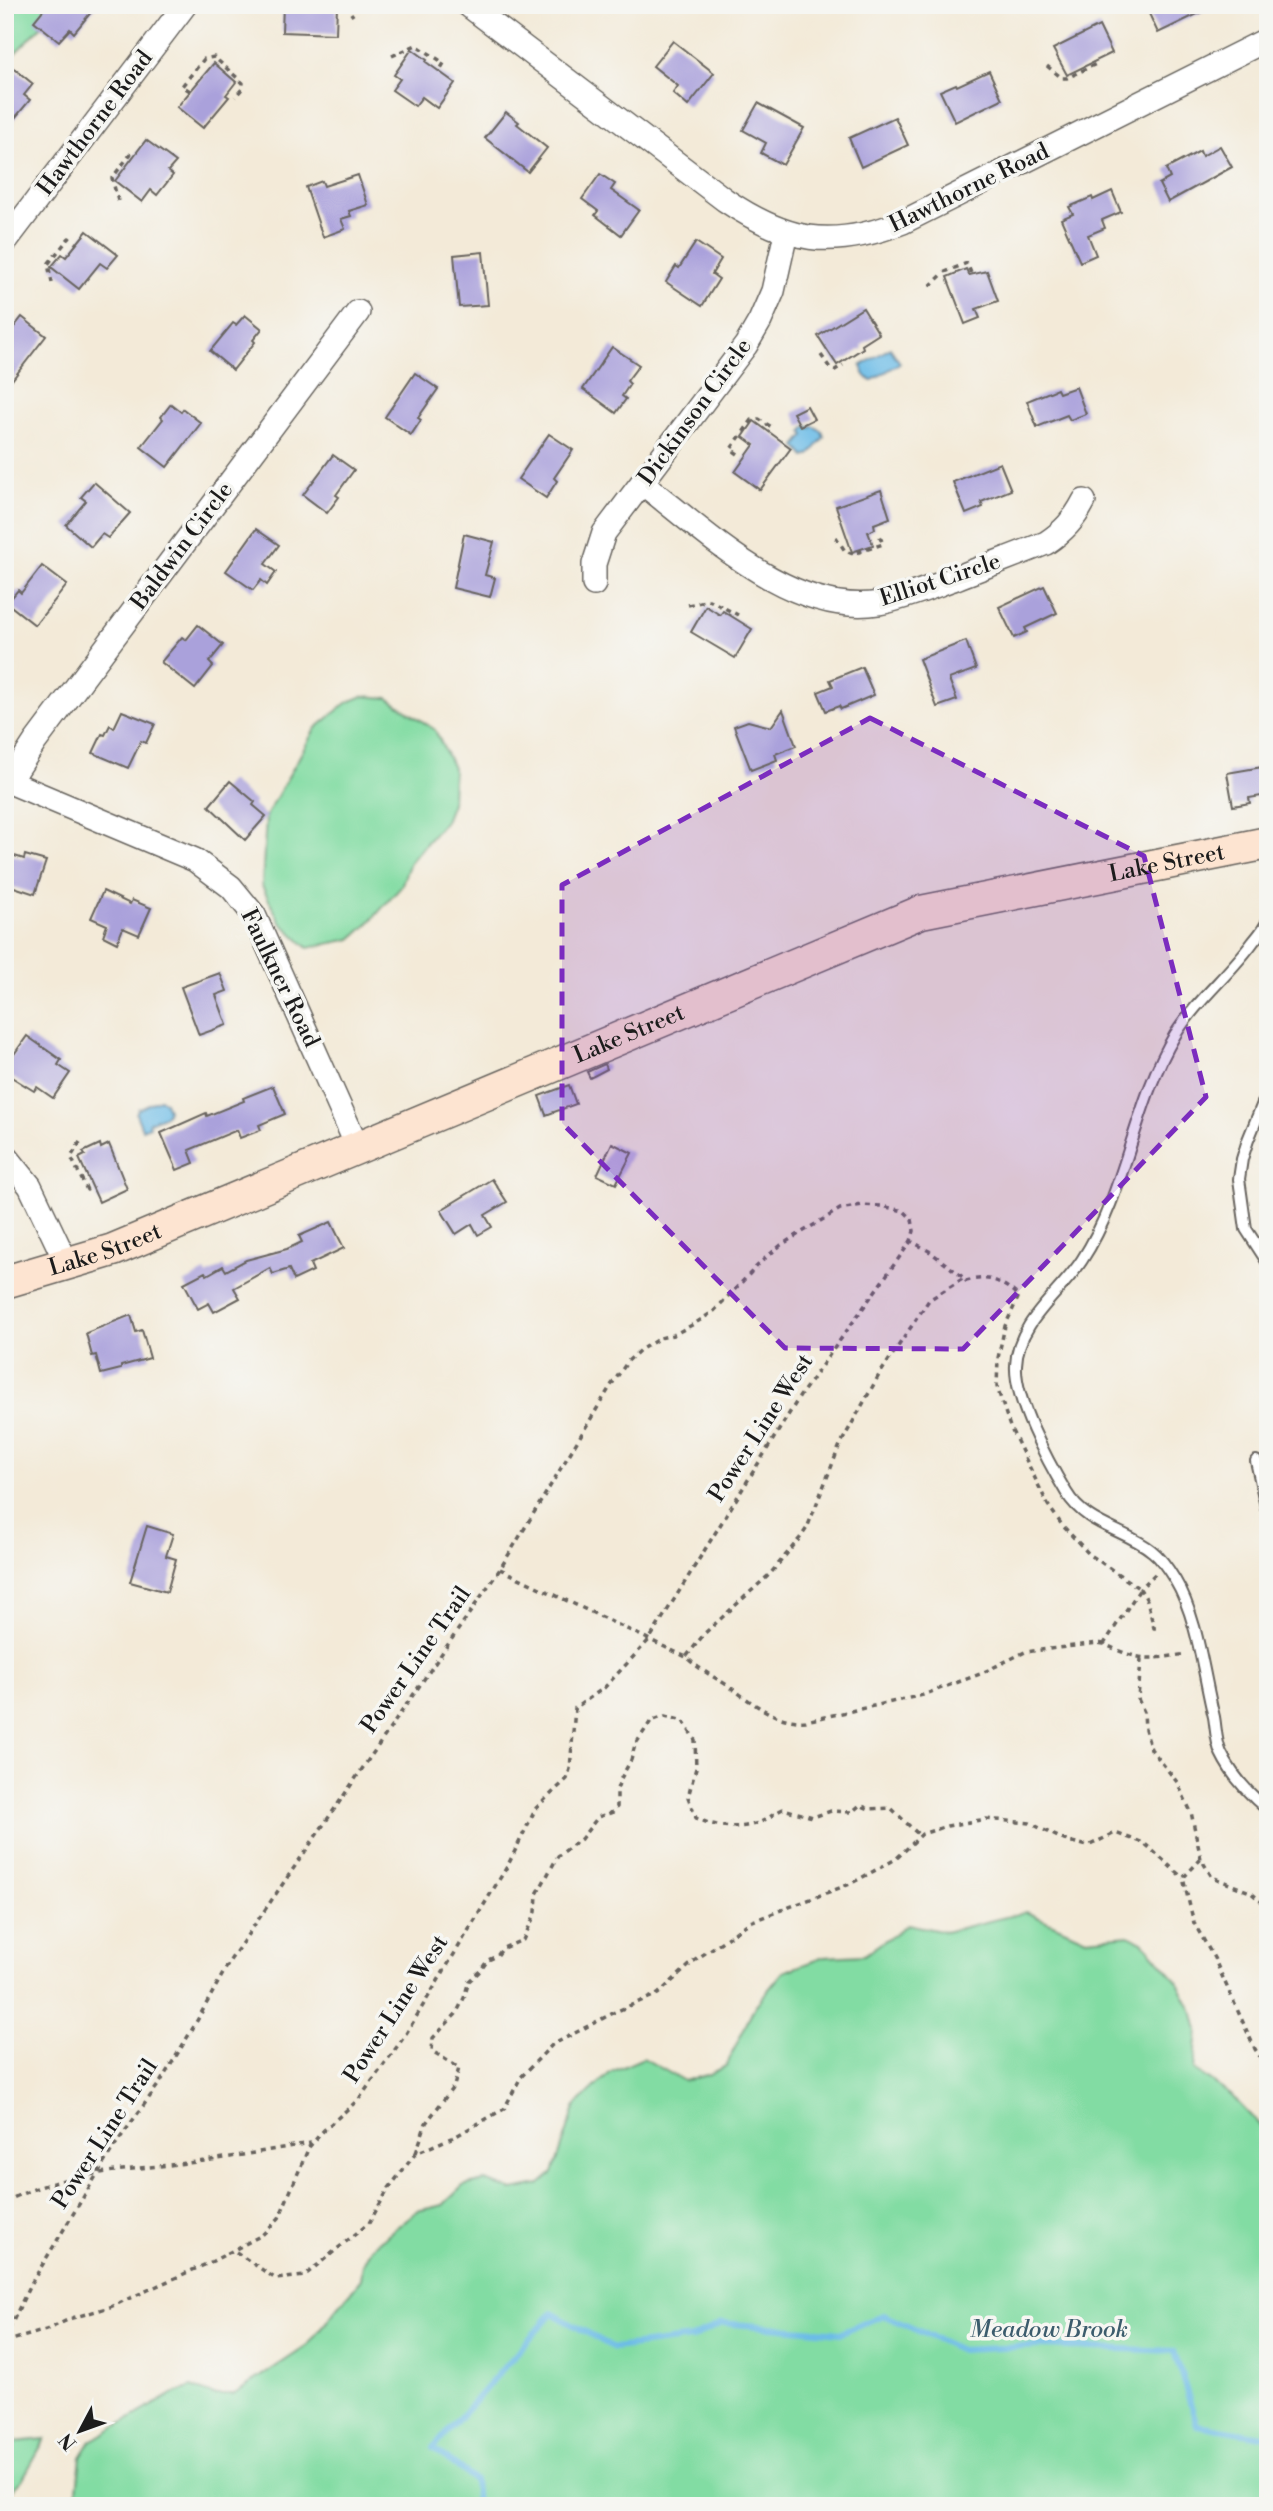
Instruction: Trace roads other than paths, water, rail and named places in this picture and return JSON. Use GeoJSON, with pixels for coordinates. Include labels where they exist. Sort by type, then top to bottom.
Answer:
{"type":"FeatureCollection","features":[{"type":"Feature","properties":{"kind":"main road","name":"Lake Street"},"geometry":{"type":"LineString","coordinates":[[5,1282],[113,1250],[921,912],[1268,843]]}},
{"type":"Feature","properties":{"kind":"street","name":"Hawthorne Road"},"geometry":{"type":"LineString","coordinates":[[5,242],[185,5]]}},
{"type":"Feature","properties":{"kind":"street","name":"Hawthorne Road"},"geometry":{"type":"LineString","coordinates":[[468,5],[724,200],[753,219],[786,233],[817,239],[875,233],[903,222],[1268,39]]}},
{"type":"Feature","properties":{"kind":"street","name":"Dickinson Circle"},"geometry":{"type":"LineString","coordinates":[[594,584],[594,564],[604,533],[728,371],[759,324],[773,291],[786,233]]}},
{"type":"Feature","properties":{"kind":"street","name":"Baldwin Circle"},"geometry":{"type":"LineString","coordinates":[[7,781],[358,312]]}},
{"type":"Feature","properties":{"kind":"street","name":"Elliot Circle"},"geometry":{"type":"LineString","coordinates":[[642,483],[747,564],[780,585],[817,598],[857,604],[877,603],[915,593],[1046,543],[1063,532],[1075,519],[1084,501]]}},
{"type":"Feature","properties":{"kind":"street","name":"Faulkner Road"},"geometry":{"type":"LineString","coordinates":[[7,781],[195,860],[231,887],[254,915],[358,1148]]}},
{"type":"Feature","properties":{"kind":"street"},"geometry":{"type":"LineString","coordinates":[[5,1155],[30,1186],[67,1264]]}},
{"type":"Feature","properties":{"kind":"lane"},"geometry":{"type":"LineString","coordinates":[[1268,920],[1246,952],[1175,1035],[1154,1075],[1138,1116],[1108,1209],[1083,1259],[1039,1311],[1023,1339],[1016,1362],[1016,1383],[1020,1394],[1067,1495],[1083,1512],[1107,1528],[1153,1551],[1187,1600],[1220,1752],[1239,1780],[1268,1810]]}},
{"type":"Feature","properties":{"kind":"lane"},"geometry":{"type":"LineString","coordinates":[[1268,1091],[1248,1140],[1239,1179],[1246,1228],[1268,1263]]}},
{"type":"Feature","properties":{"kind":"lane"},"geometry":{"type":"LineString","coordinates":[[1256,1461],[1268,1516]]}},
{"type":"Feature","properties":{"kind":"water"},"geometry":{"type":"Polygon","coordinates":[[[890,348],[900,363],[871,381],[861,366],[890,348]]]}},
{"type":"Feature","properties":{"kind":"water"},"geometry":{"type":"Polygon","coordinates":[[[807,426],[822,431],[824,437],[810,455],[805,457],[796,446],[805,435],[802,432],[807,426]]]}},
{"type":"Feature","properties":{"kind":"water"},"geometry":{"type":"Polygon","coordinates":[[[160,1099],[165,1102],[168,1110],[166,1115],[149,1122],[150,1126],[142,1129],[136,1114],[138,1109],[160,1099]]]}},
{"type":"Feature","properties":{"kind":"waterway","name":"Meadow Brook"},"geometry":{"type":"LineString","coordinates":[[476,2506],[474,2480],[433,2448],[552,2313],[614,2348],[692,2338],[722,2323],[841,2333],[883,2315],[961,2350],[1041,2346],[1174,2351],[1197,2425],[1268,2437]]}}]}
